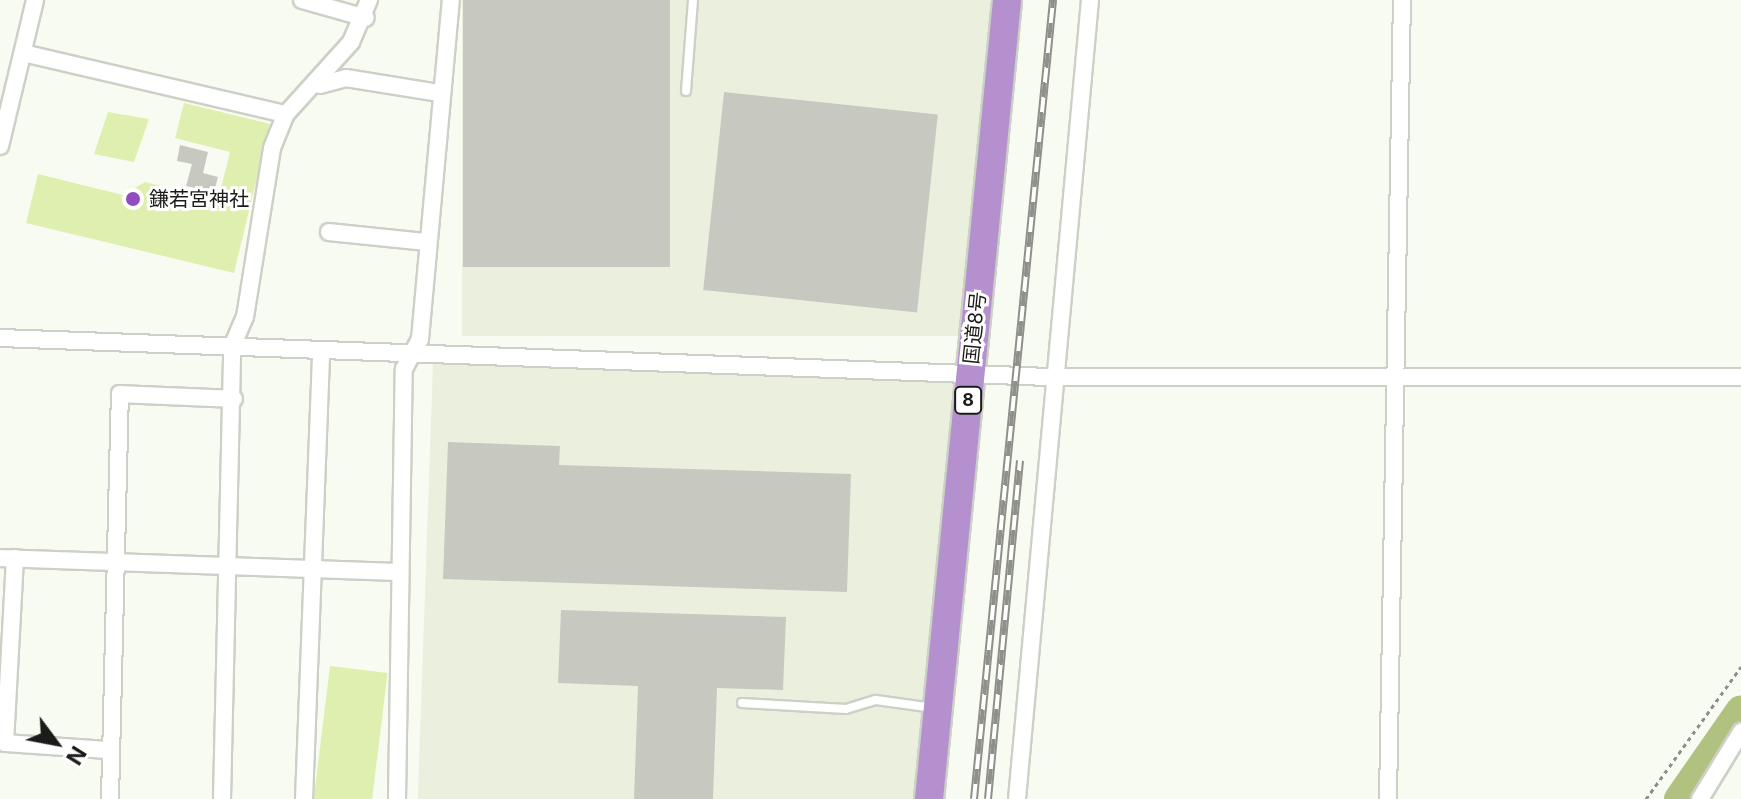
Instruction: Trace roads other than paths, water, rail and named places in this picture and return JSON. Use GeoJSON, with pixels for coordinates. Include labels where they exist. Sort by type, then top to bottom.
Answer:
{"type":"FeatureCollection","features":[{"type":"Feature","properties":{"kind":"highway","name":"国道8号"},"geometry":{"type":"LineString","coordinates":[[929,799],[1007,0]]}},
{"type":"Feature","properties":{"kind":"street"},"geometry":{"type":"LineString","coordinates":[[0,146],[7,73],[23,53],[35,0]]}},
{"type":"Feature","properties":{"kind":"street"},"geometry":{"type":"LineString","coordinates":[[302,0],[366,18]]}},
{"type":"Feature","properties":{"kind":"street"},"geometry":{"type":"LineString","coordinates":[[222,799],[234,399],[232,347],[245,317],[272,148],[286,114],[320,85],[366,18],[369,0]]}},
{"type":"Feature","properties":{"kind":"street"},"geometry":{"type":"LineString","coordinates":[[397,799],[397,572],[410,353],[420,339],[426,242],[451,0]]}},
{"type":"Feature","properties":{"kind":"street"},"geometry":{"type":"LineString","coordinates":[[1017,799],[1051,377],[1090,0]]}},
{"type":"Feature","properties":{"kind":"street"},"geometry":{"type":"LineString","coordinates":[[1388,799],[1402,0]]}},
{"type":"Feature","properties":{"kind":"street"},"geometry":{"type":"LineString","coordinates":[[23,53],[286,114]]}},
{"type":"Feature","properties":{"kind":"street"},"geometry":{"type":"LineString","coordinates":[[320,85],[346,78],[440,93]]}},
{"type":"Feature","properties":{"kind":"street"},"geometry":{"type":"LineString","coordinates":[[329,232],[426,242]]}},
{"type":"Feature","properties":{"kind":"street"},"geometry":{"type":"LineString","coordinates":[[0,338],[971,371],[1051,377],[1741,377]]}},
{"type":"Feature","properties":{"kind":"street"},"geometry":{"type":"LineString","coordinates":[[304,799],[321,350]]}},
{"type":"Feature","properties":{"kind":"street"},"geometry":{"type":"LineString","coordinates":[[110,799],[107,750],[120,394],[234,399]]}},
{"type":"Feature","properties":{"kind":"street"},"geometry":{"type":"LineString","coordinates":[[107,750],[5,743],[7,558],[397,572]]}},
{"type":"Feature","properties":{"kind":"street"},"geometry":{"type":"LineString","coordinates":[[1700,799],[1741,732]]}},
{"type":"Feature","properties":{"kind":"lane"},"geometry":{"type":"LineString","coordinates":[[686,91],[693,0]]}},
{"type":"Feature","properties":{"kind":"lane"},"geometry":{"type":"LineString","coordinates":[[742,703],[846,709],[876,700],[938,708]]}},
{"type":"Feature","properties":{"kind":"waterway"},"geometry":{"type":"LineString","coordinates":[[1679,799],[1741,710]]}},
{"type":"Feature","properties":{"kind":"railway"},"geometry":{"type":"LineString","coordinates":[[974,799],[1053,0]]}},
{"type":"Feature","properties":{"kind":"railway"},"geometry":{"type":"LineString","coordinates":[[988,799],[1020,461]]}},
{"type":"Feature","properties":{"kind":"place","name":"鎌若宮神社"},"geometry":{"type":"Point","coordinates":[133,199]}}]}
